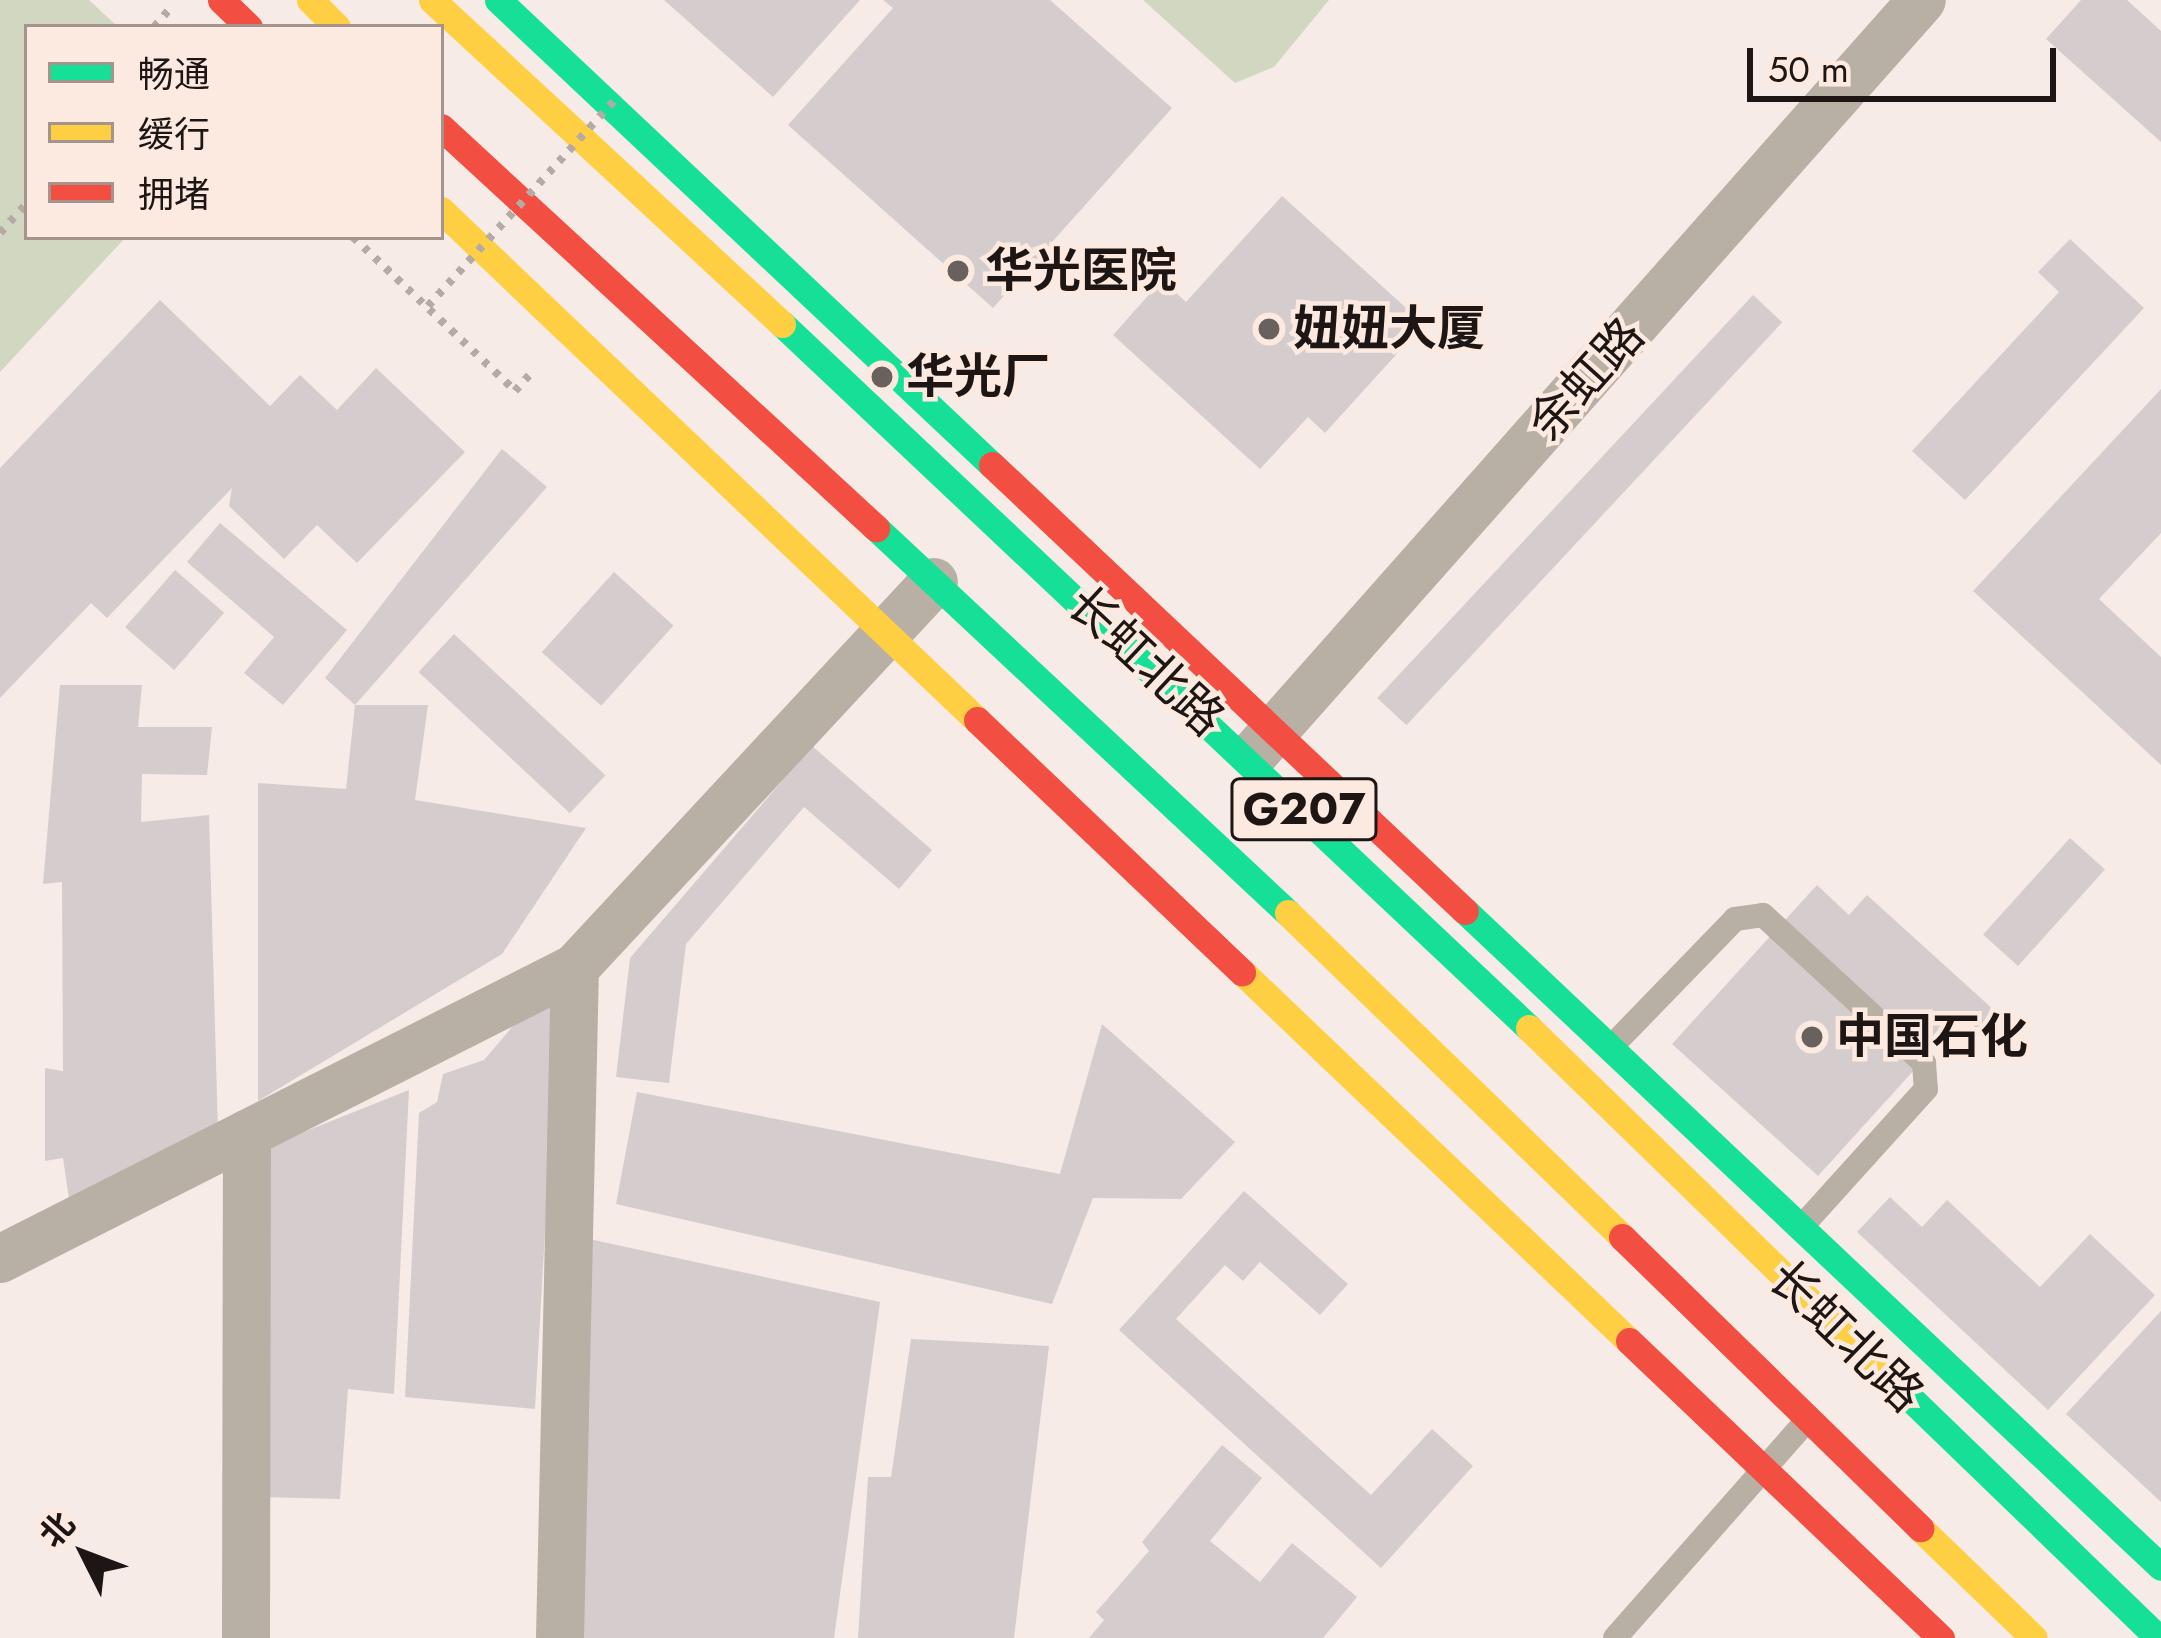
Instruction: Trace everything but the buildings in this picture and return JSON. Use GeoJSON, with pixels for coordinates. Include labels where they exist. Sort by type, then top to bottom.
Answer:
{"type":"FeatureCollection","features":[{"type":"Feature","properties":{"kind":"main road"},"geometry":{"type":"LineString","coordinates":[[221,0],[246,24]]}},
{"type":"Feature","properties":{"kind":"main road"},"geometry":{"type":"LineString","coordinates":[[310,0],[334,24]]}},
{"type":"Feature","properties":{"kind":"main road","name":"长虹北路"},"geometry":{"type":"LineString","coordinates":[[432,0],[1264,743],[2158,1638]]}},
{"type":"Feature","properties":{"kind":"main road"},"geometry":{"type":"LineString","coordinates":[[498,0],[1264,743],[1613,1046],[2161,1567]]}},
{"type":"Feature","properties":{"kind":"main road","name":"长虹北路"},"geometry":{"type":"LineString","coordinates":[[444,130],[934,582],[2034,1638]]}},
{"type":"Feature","properties":{"kind":"main road"},"geometry":{"type":"LineString","coordinates":[[444,213],[1941,1638]]}},
{"type":"Feature","properties":{"kind":"street","name":"余虹路"},"geometry":{"type":"LineString","coordinates":[[1264,743],[1922,0]]}},
{"type":"Feature","properties":{"kind":"street"},"geometry":{"type":"LineString","coordinates":[[0,1259],[575,968],[934,582]]}},
{"type":"Feature","properties":{"kind":"street"},"geometry":{"type":"LineString","coordinates":[[560,1638],[575,968]]}},
{"type":"Feature","properties":{"kind":"street"},"geometry":{"type":"LineString","coordinates":[[246,1638],[247,1134]]}},
{"type":"Feature","properties":{"kind":"lane"},"geometry":{"type":"LineString","coordinates":[[1613,1046],[1735,919],[1763,916],[1924,1063],[1926,1089],[1803,1225]]}},
{"type":"Feature","properties":{"kind":"lane"},"geometry":{"type":"LineString","coordinates":[[1615,1638],[1808,1418]]}},
{"type":"Feature","properties":{"kind":"path"},"geometry":{"type":"LineString","coordinates":[[428,306],[619,95]]}},
{"type":"Feature","properties":{"kind":"path"},"geometry":{"type":"LineString","coordinates":[[0,233],[24,206]]}},
{"type":"Feature","properties":{"kind":"path"},"geometry":{"type":"LineString","coordinates":[[356,240],[515,391]]}},
{"type":"Feature","properties":{"kind":"green space"},"geometry":{"type":"Polygon","coordinates":[[[0,0],[89,0],[115,24],[24,24],[24,240],[123,240],[0,372],[0,0]]]}},
{"type":"Feature","properties":{"kind":"green space"},"geometry":{"type":"Polygon","coordinates":[[[1143,0],[1329,0],[1274,67],[1235,83],[1143,0]]]}},
{"type":"Feature","properties":{"kind":"traffic: fast"},"geometry":{"type":"LineString","coordinates":[[498,0],[992,465]]}},
{"type":"Feature","properties":{"kind":"traffic: fast"},"geometry":{"type":"LineString","coordinates":[[782,324],[1529,1028]]}},
{"type":"Feature","properties":{"kind":"traffic: fast"},"geometry":{"type":"LineString","coordinates":[[876,528],[1288,913]]}},
{"type":"Feature","properties":{"kind":"traffic: fast"},"geometry":{"type":"LineString","coordinates":[[1465,911],[2161,1567]]}},
{"type":"Feature","properties":{"kind":"traffic: fast"},"geometry":{"type":"LineString","coordinates":[[1883,1372],[2158,1638]]}},
{"type":"Feature","properties":{"kind":"traffic: slow"},"geometry":{"type":"LineString","coordinates":[[310,0],[334,24]]}},
{"type":"Feature","properties":{"kind":"traffic: slow"},"geometry":{"type":"LineString","coordinates":[[432,0],[782,324]]}},
{"type":"Feature","properties":{"kind":"traffic: slow"},"geometry":{"type":"LineString","coordinates":[[444,213],[977,720]]}},
{"type":"Feature","properties":{"kind":"traffic: slow"},"geometry":{"type":"LineString","coordinates":[[1288,913],[1622,1237]]}},
{"type":"Feature","properties":{"kind":"traffic: slow"},"geometry":{"type":"LineString","coordinates":[[1242,972],[1629,1341]]}},
{"type":"Feature","properties":{"kind":"traffic: slow"},"geometry":{"type":"LineString","coordinates":[[1529,1028],[1883,1372]]}},
{"type":"Feature","properties":{"kind":"traffic: slow"},"geometry":{"type":"LineString","coordinates":[[1920,1528],[2034,1638]]}},
{"type":"Feature","properties":{"kind":"traffic: jam"},"geometry":{"type":"LineString","coordinates":[[221,0],[246,24]]}},
{"type":"Feature","properties":{"kind":"traffic: jam"},"geometry":{"type":"LineString","coordinates":[[444,130],[876,528]]}},
{"type":"Feature","properties":{"kind":"traffic: jam"},"geometry":{"type":"LineString","coordinates":[[992,465],[1465,911]]}},
{"type":"Feature","properties":{"kind":"traffic: jam"},"geometry":{"type":"LineString","coordinates":[[977,720],[1242,972]]}},
{"type":"Feature","properties":{"kind":"traffic: jam"},"geometry":{"type":"LineString","coordinates":[[1622,1237],[1920,1528]]}},
{"type":"Feature","properties":{"kind":"traffic: jam"},"geometry":{"type":"LineString","coordinates":[[1629,1341],[1941,1638]]}},
{"type":"Feature","properties":{"kind":"place","name":"华光医院"},"geometry":{"type":"Point","coordinates":[958,271]}},
{"type":"Feature","properties":{"kind":"place","name":"妞妞大厦"},"geometry":{"type":"Point","coordinates":[1269,329]}},
{"type":"Feature","properties":{"kind":"place","name":"华光厂"},"geometry":{"type":"Point","coordinates":[882,377]}},
{"type":"Feature","properties":{"kind":"place","name":"中国石化"},"geometry":{"type":"Point","coordinates":[1812,1037]}}]}
